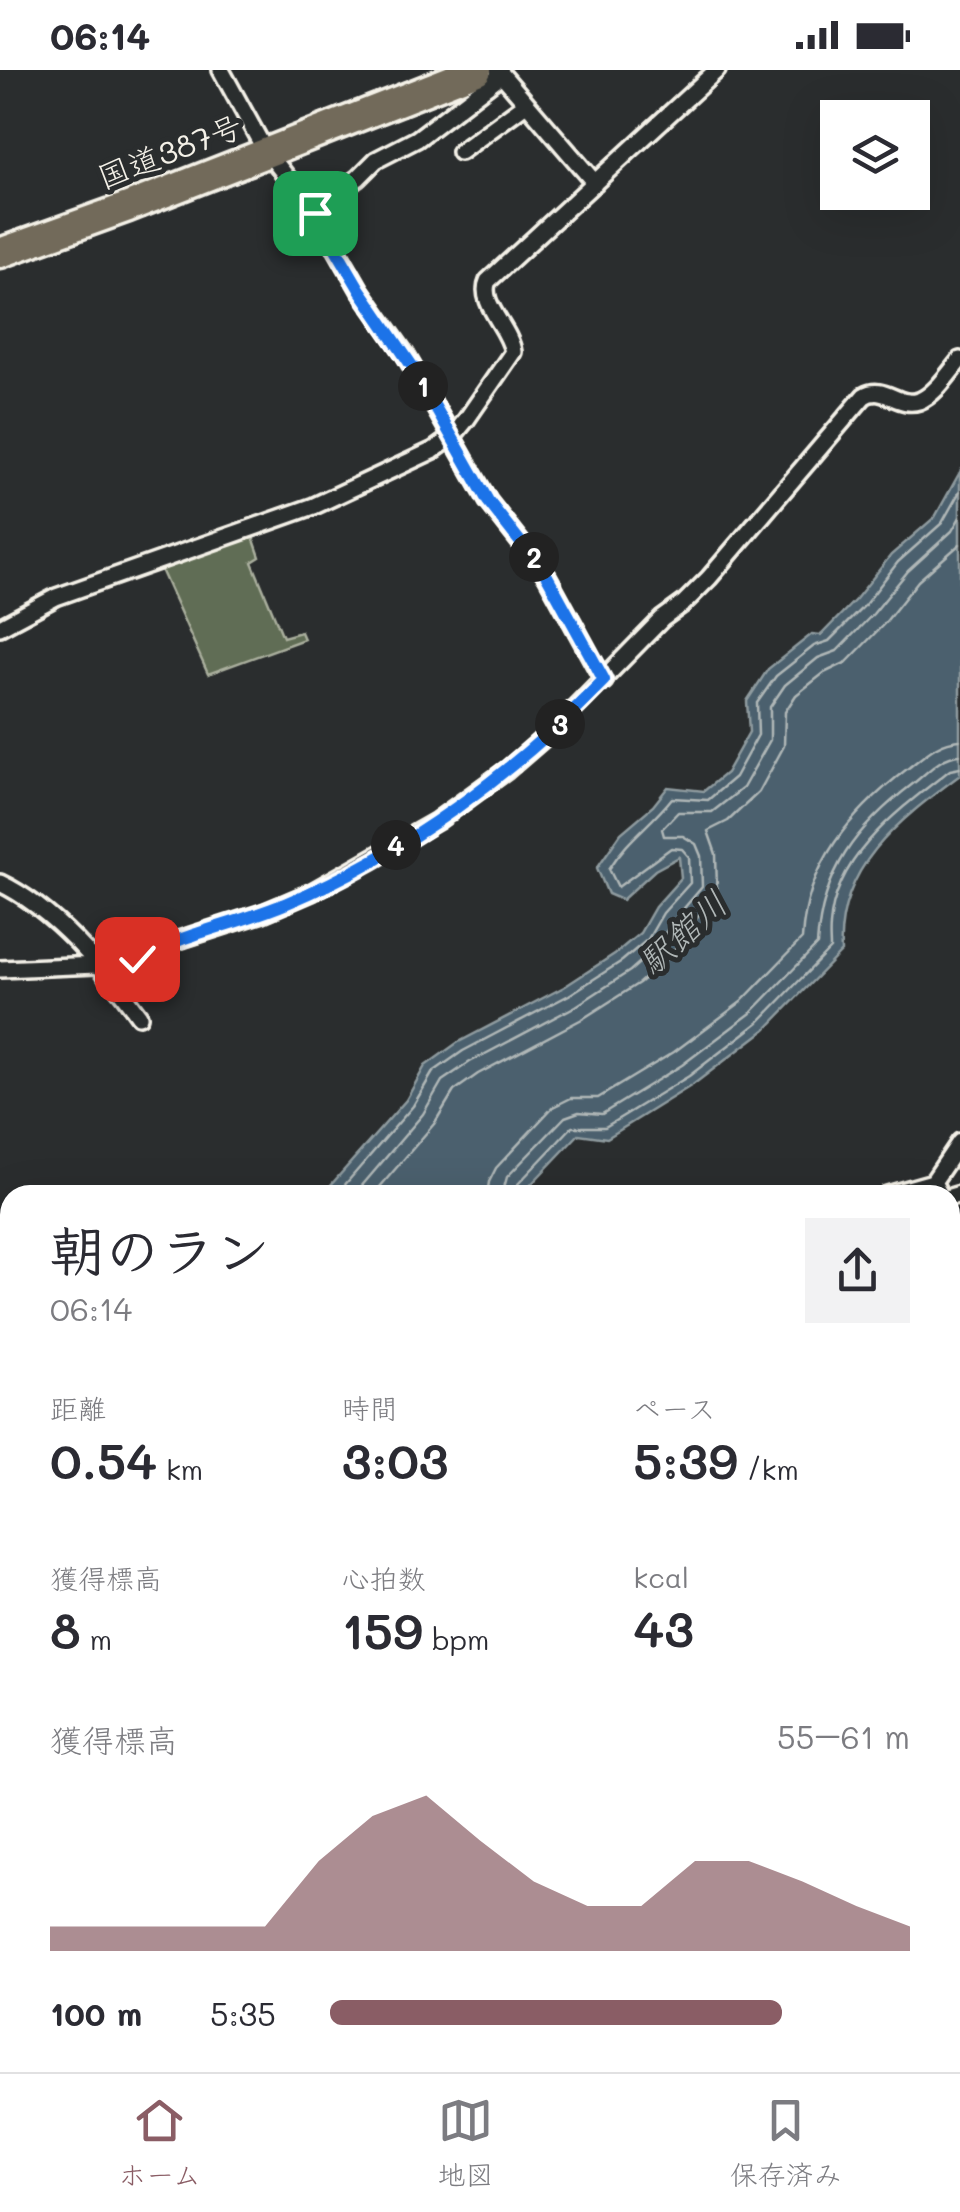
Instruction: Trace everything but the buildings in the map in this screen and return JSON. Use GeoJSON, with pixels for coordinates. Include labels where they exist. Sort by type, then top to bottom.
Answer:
{"type":"FeatureCollection","features":[{"type":"Feature","properties":{"kind":"highway","name":"国道387号"},"geometry":{"type":"LineString","coordinates":[[0,253],[262,144],[426,70]]}},
{"type":"Feature","properties":{"kind":"highway","name":"国道387号"},"geometry":{"type":"LineString","coordinates":[[0,240],[262,144],[492,72]]}},
{"type":"Feature","properties":{"kind":"street"},"geometry":{"type":"LineString","coordinates":[[222,70],[262,144],[313,210],[360,290],[405,354],[488,501],[547,576],[604,680]]}},
{"type":"Feature","properties":{"kind":"street"},"geometry":{"type":"LineString","coordinates":[[0,627],[84,586],[327,501],[434,450],[452,437],[512,352],[511,341],[486,296],[485,285],[717,70]]}},
{"type":"Feature","properties":{"kind":"street"},"geometry":{"type":"LineString","coordinates":[[313,210],[376,160],[417,139],[492,72],[526,104],[595,183]]}},
{"type":"Feature","properties":{"kind":"street"},"geometry":{"type":"LineString","coordinates":[[460,152],[526,104]]}},
{"type":"Feature","properties":{"kind":"street"},"geometry":{"type":"LineString","coordinates":[[0,969],[101,970],[290,902],[436,820],[552,732],[662,618],[684,603],[864,396],[879,391],[907,402],[920,400],[960,360]]}},
{"type":"Feature","properties":{"kind":"street"},"geometry":{"type":"LineString","coordinates":[[0,882],[43,912],[101,970],[138,1016]]}},
{"type":"Feature","properties":{"kind":"street"},"geometry":{"type":"LineString","coordinates":[[938,1185],[960,1142]]}},
{"type":"Feature","properties":{"kind":"green space"},"geometry":{"type":"Polygon","coordinates":[[[251,531],[260,557],[252,562],[283,637],[301,632],[304,639],[208,674],[159,565],[251,531]]]}},
{"type":"Feature","properties":{"kind":"water","name":"駅館川"},"geometry":{"type":"Polygon","coordinates":[[[960,472],[960,775],[894,829],[860,871],[842,922],[841,952],[766,1029],[694,1084],[607,1138],[579,1134],[531,1185],[331,1185],[406,1100],[425,1066],[457,1043],[564,987],[640,933],[655,907],[681,878],[679,857],[655,870],[622,900],[608,894],[597,868],[621,833],[653,806],[668,787],[704,791],[726,773],[749,732],[747,701],[768,669],[812,634],[821,635],[891,555],[935,517],[960,472]]]}},
{"type":"Feature","properties":{"kind":"route"},"geometry":{"type":"LineString","coordinates":[[137,959],[166,944],[290,902],[380,854],[466,801],[506,770],[576,710],[604,680],[547,576],[488,501],[405,354],[360,290],[315,213]]}}]}
